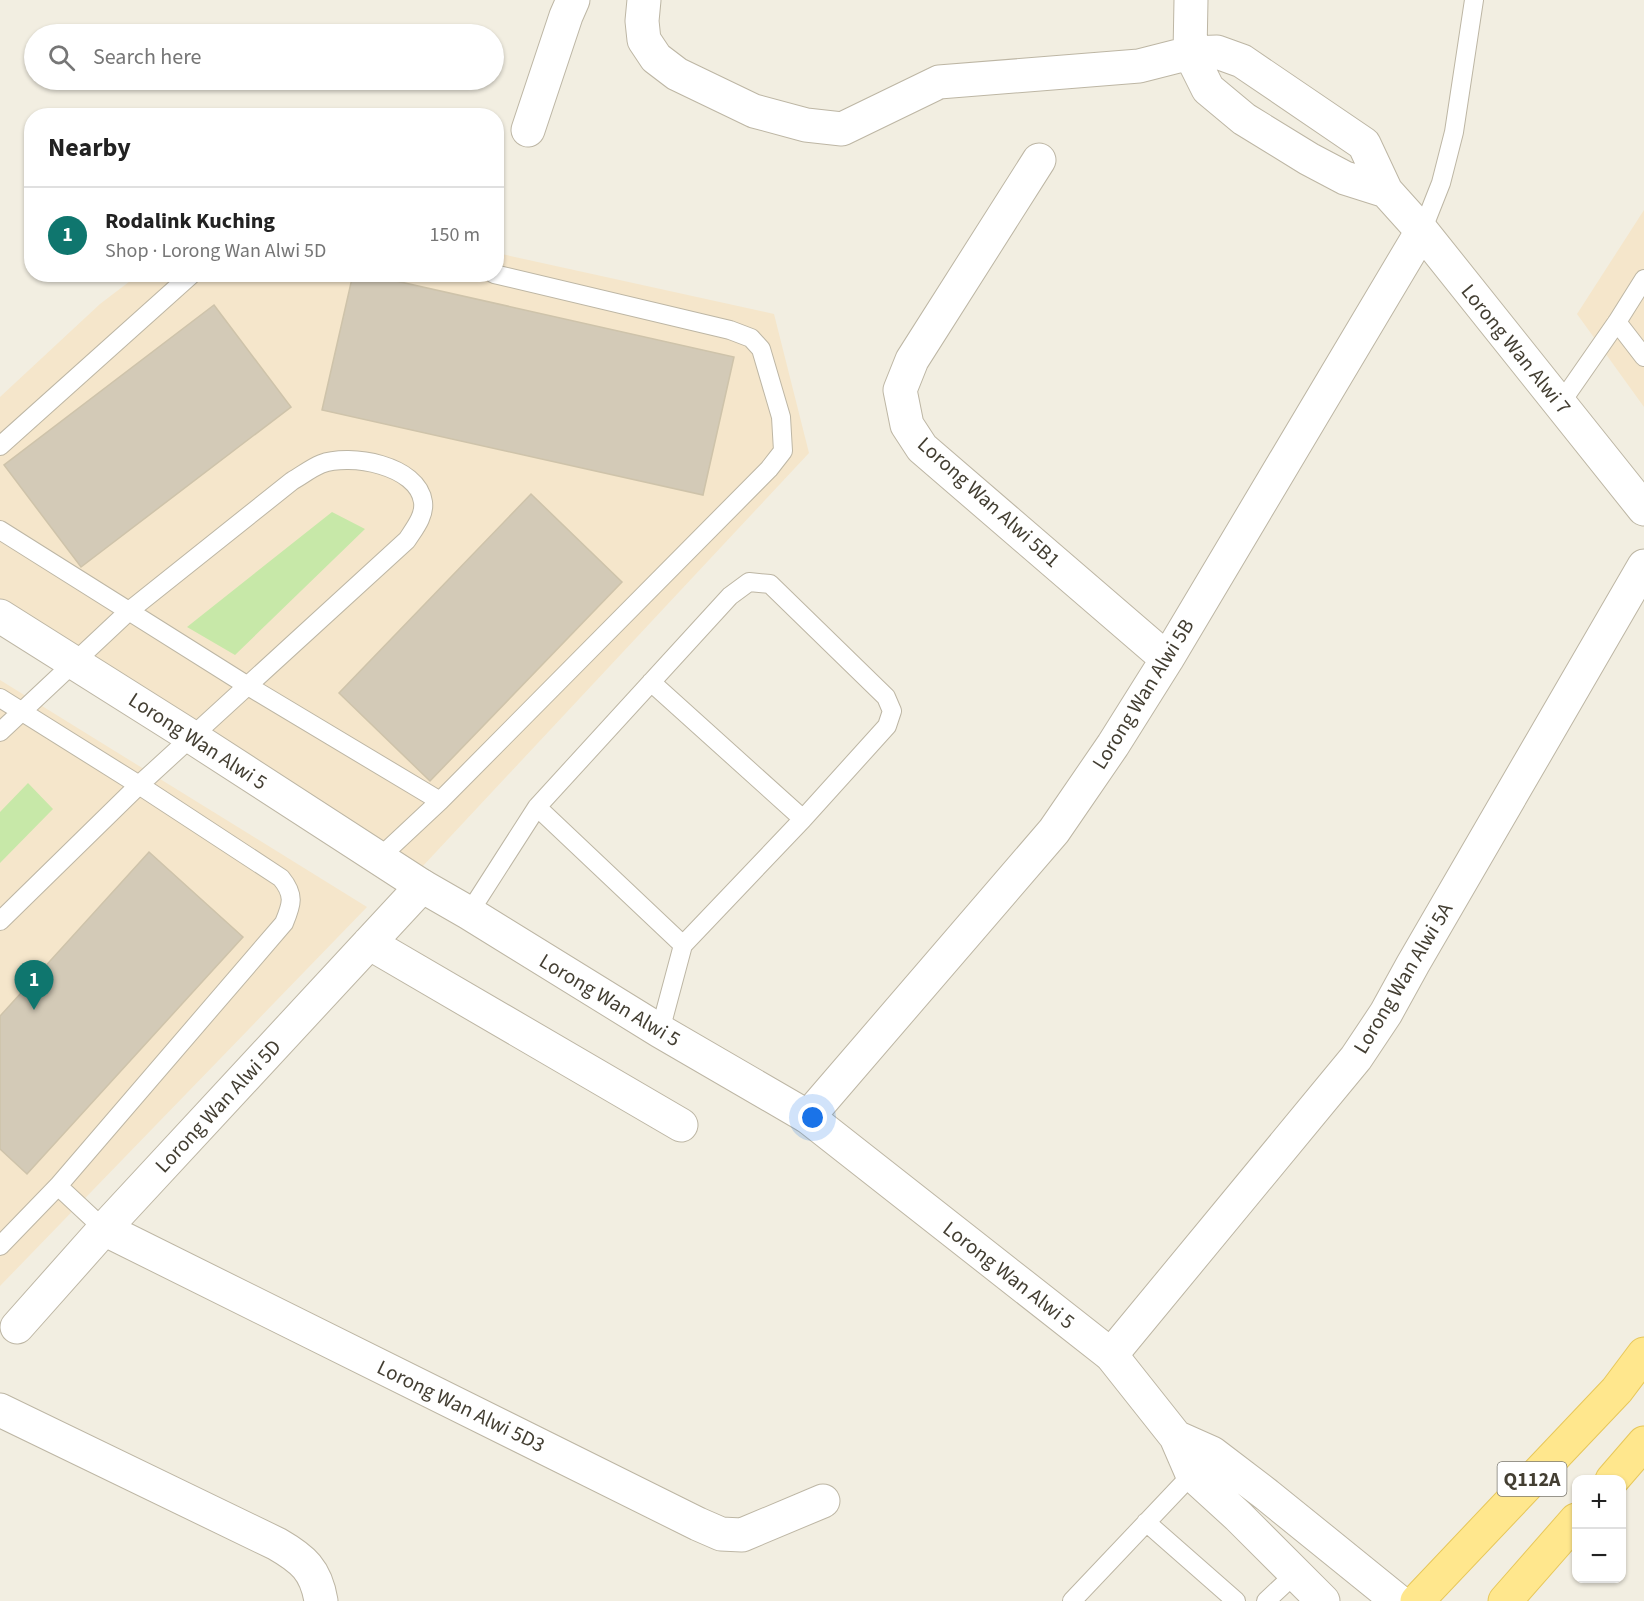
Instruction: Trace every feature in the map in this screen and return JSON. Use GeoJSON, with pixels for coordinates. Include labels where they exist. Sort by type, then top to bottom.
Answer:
{"type":"FeatureCollection","features":[{"type":"Feature","properties":{"kind":"main road","name":"Q112A"},"geometry":{"type":"LineString","coordinates":[[1417,1601],[1617,1390],[1644,1354]]}},
{"type":"Feature","properties":{"kind":"main road"},"geometry":{"type":"LineString","coordinates":[[1616,1475],[1644,1443]]}},
{"type":"Feature","properties":{"kind":"main road"},"geometry":{"type":"LineString","coordinates":[[1505,1601],[1572,1525]]}},
{"type":"Feature","properties":{"kind":"street"},"geometry":{"type":"LineString","coordinates":[[528,130],[573,0]]}},
{"type":"Feature","properties":{"kind":"street"},"geometry":{"type":"LineString","coordinates":[[644,0],[642,21],[644,40],[656,58],[677,74],[754,111],[806,125],[842,129],[939,82],[1139,66],[1190,53],[1217,52],[1242,61],[1364,144],[1386,191]]}},
{"type":"Feature","properties":{"kind":"street"},"geometry":{"type":"LineString","coordinates":[[1191,0],[1190,53],[1208,88],[1244,119],[1309,159],[1345,178],[1386,191]]}},
{"type":"Feature","properties":{"kind":"street","name":"Lorong Wan Alwi 5B1"},"geometry":{"type":"LineString","coordinates":[[1039,160],[912,360],[900,390],[907,425],[922,448],[1167,659]]}},
{"type":"Feature","properties":{"kind":"street","name":"Lorong Wan Alwi 7"},"geometry":{"type":"LineString","coordinates":[[1386,191],[1422,231],[1644,509]]}},
{"type":"Feature","properties":{"kind":"street","name":"Lorong Wan Alwi 5B"},"geometry":{"type":"LineString","coordinates":[[808,1117],[1054,831],[1113,745],[1167,659],[1422,231]]}},
{"type":"Feature","properties":{"kind":"street","name":"Lorong Wan Alwi 5A"},"geometry":{"type":"LineString","coordinates":[[1111,1354],[1356,1058],[1386,1013],[1644,566]]}},
{"type":"Feature","properties":{"kind":"street","name":"Lorong Wan Alwi 5"},"geometry":{"type":"LineString","coordinates":[[0,616],[422,886],[660,1031],[808,1117],[1111,1354],[1176,1437],[1202,1464],[1238,1516],[1323,1601]]}},
{"type":"Feature","properties":{"kind":"street","name":"Lorong Wan Alwi 5D"},"geometry":{"type":"LineString","coordinates":[[17,1327],[104,1229],[422,886]]}},
{"type":"Feature","properties":{"kind":"street"},"geometry":{"type":"LineString","coordinates":[[369,943],[681,1125]]}},
{"type":"Feature","properties":{"kind":"street","name":"Lorong Wan Alwi 5D3"},"geometry":{"type":"LineString","coordinates":[[104,1229],[721,1534],[742,1535],[824,1501]]}},
{"type":"Feature","properties":{"kind":"street"},"geometry":{"type":"LineString","coordinates":[[0,1410],[277,1544],[308,1566],[321,1601]]}},
{"type":"Feature","properties":{"kind":"street"},"geometry":{"type":"LineString","coordinates":[[1202,1464],[1268,1495],[1398,1601]]}},
{"type":"Feature","properties":{"kind":"lane"},"geometry":{"type":"LineString","coordinates":[[1422,231],[1441,183],[1454,132],[1474,0]]}},
{"type":"Feature","properties":{"kind":"lane"},"geometry":{"type":"LineString","coordinates":[[380,858],[440,801],[769,469],[783,452],[781,417],[761,349],[751,338],[730,330],[504,276]]}},
{"type":"Feature","properties":{"kind":"lane"},"geometry":{"type":"LineString","coordinates":[[1560,404],[1644,279]]}},
{"type":"Feature","properties":{"kind":"lane"},"geometry":{"type":"LineString","coordinates":[[0,446],[183,282]]}},
{"type":"Feature","properties":{"kind":"lane"},"geometry":{"type":"LineString","coordinates":[[1617,322],[1644,357]]}},
{"type":"Feature","properties":{"kind":"lane"},"geometry":{"type":"LineString","coordinates":[[0,732],[129,611],[292,481],[321,464],[352,460],[380,464],[406,477],[420,489],[423,504],[419,520],[407,540],[139,785],[0,921]]}},
{"type":"Feature","properties":{"kind":"lane"},"geometry":{"type":"LineString","coordinates":[[0,530],[248,686],[440,801]]}},
{"type":"Feature","properties":{"kind":"lane"},"geometry":{"type":"LineString","coordinates":[[468,913],[537,807],[651,682],[730,596],[749,582],[770,584],[886,697],[892,711],[887,726],[803,819],[683,945],[660,1031]]}},
{"type":"Feature","properties":{"kind":"lane"},"geometry":{"type":"LineString","coordinates":[[651,682],[803,819]]}},
{"type":"Feature","properties":{"kind":"lane"},"geometry":{"type":"LineString","coordinates":[[0,698],[281,878],[288,886],[292,899],[284,923],[58,1186],[0,1246]]}},
{"type":"Feature","properties":{"kind":"lane"},"geometry":{"type":"LineString","coordinates":[[537,807],[683,945]]}},
{"type":"Feature","properties":{"kind":"lane"},"geometry":{"type":"LineString","coordinates":[[58,1186],[104,1229]]}},
{"type":"Feature","properties":{"kind":"lane"},"geometry":{"type":"LineString","coordinates":[[1072,1601],[1202,1464]]}},
{"type":"Feature","properties":{"kind":"lane"},"geometry":{"type":"LineString","coordinates":[[1146,1522],[1236,1601]]}},
{"type":"Feature","properties":{"kind":"lane"},"geometry":{"type":"LineString","coordinates":[[1266,1601],[1295,1574]]}},
{"type":"Feature","properties":{"kind":"shaded area"},"geometry":{"type":"Polygon","coordinates":[[[1644,210],[1644,407],[1577,314],[1644,210]]]}},
{"type":"Feature","properties":{"kind":"shaded area"},"geometry":{"type":"Polygon","coordinates":[[[504,255],[774,314],[809,453],[422,867],[0,601],[0,397],[100,304],[129,282],[504,282],[504,255]]]}},
{"type":"Feature","properties":{"kind":"shaded area"},"geometry":{"type":"Polygon","coordinates":[[[0,680],[367,907],[0,1286],[0,680]]]}},
{"type":"Feature","properties":{"kind":"green space"},"geometry":{"type":"Polygon","coordinates":[[[332,512],[365,529],[235,655],[187,627],[332,512]]]}},
{"type":"Feature","properties":{"kind":"green space"},"geometry":{"type":"Polygon","coordinates":[[[28,783],[53,809],[0,863],[0,812],[28,783]]]}},
{"type":"Feature","properties":{"kind":"building"},"geometry":{"type":"Polygon","coordinates":[[[351,282],[401,282],[734,357],[703,495],[322,410],[351,282]]]}},
{"type":"Feature","properties":{"kind":"building"},"geometry":{"type":"Polygon","coordinates":[[[214,305],[291,407],[81,567],[4,465],[214,305]]]}},
{"type":"Feature","properties":{"kind":"building"},"geometry":{"type":"Polygon","coordinates":[[[531,494],[622,582],[430,781],[339,693],[531,494]]]}},
{"type":"Feature","properties":{"kind":"building"},"geometry":{"type":"Polygon","coordinates":[[[149,852],[243,937],[27,1174],[0,1149],[0,1016],[149,852]]]}},
{"type":"Feature","properties":{"kind":"place","name":"Rodalink Kuching"},"geometry":{"type":"Point","coordinates":[34,1010]}}]}
